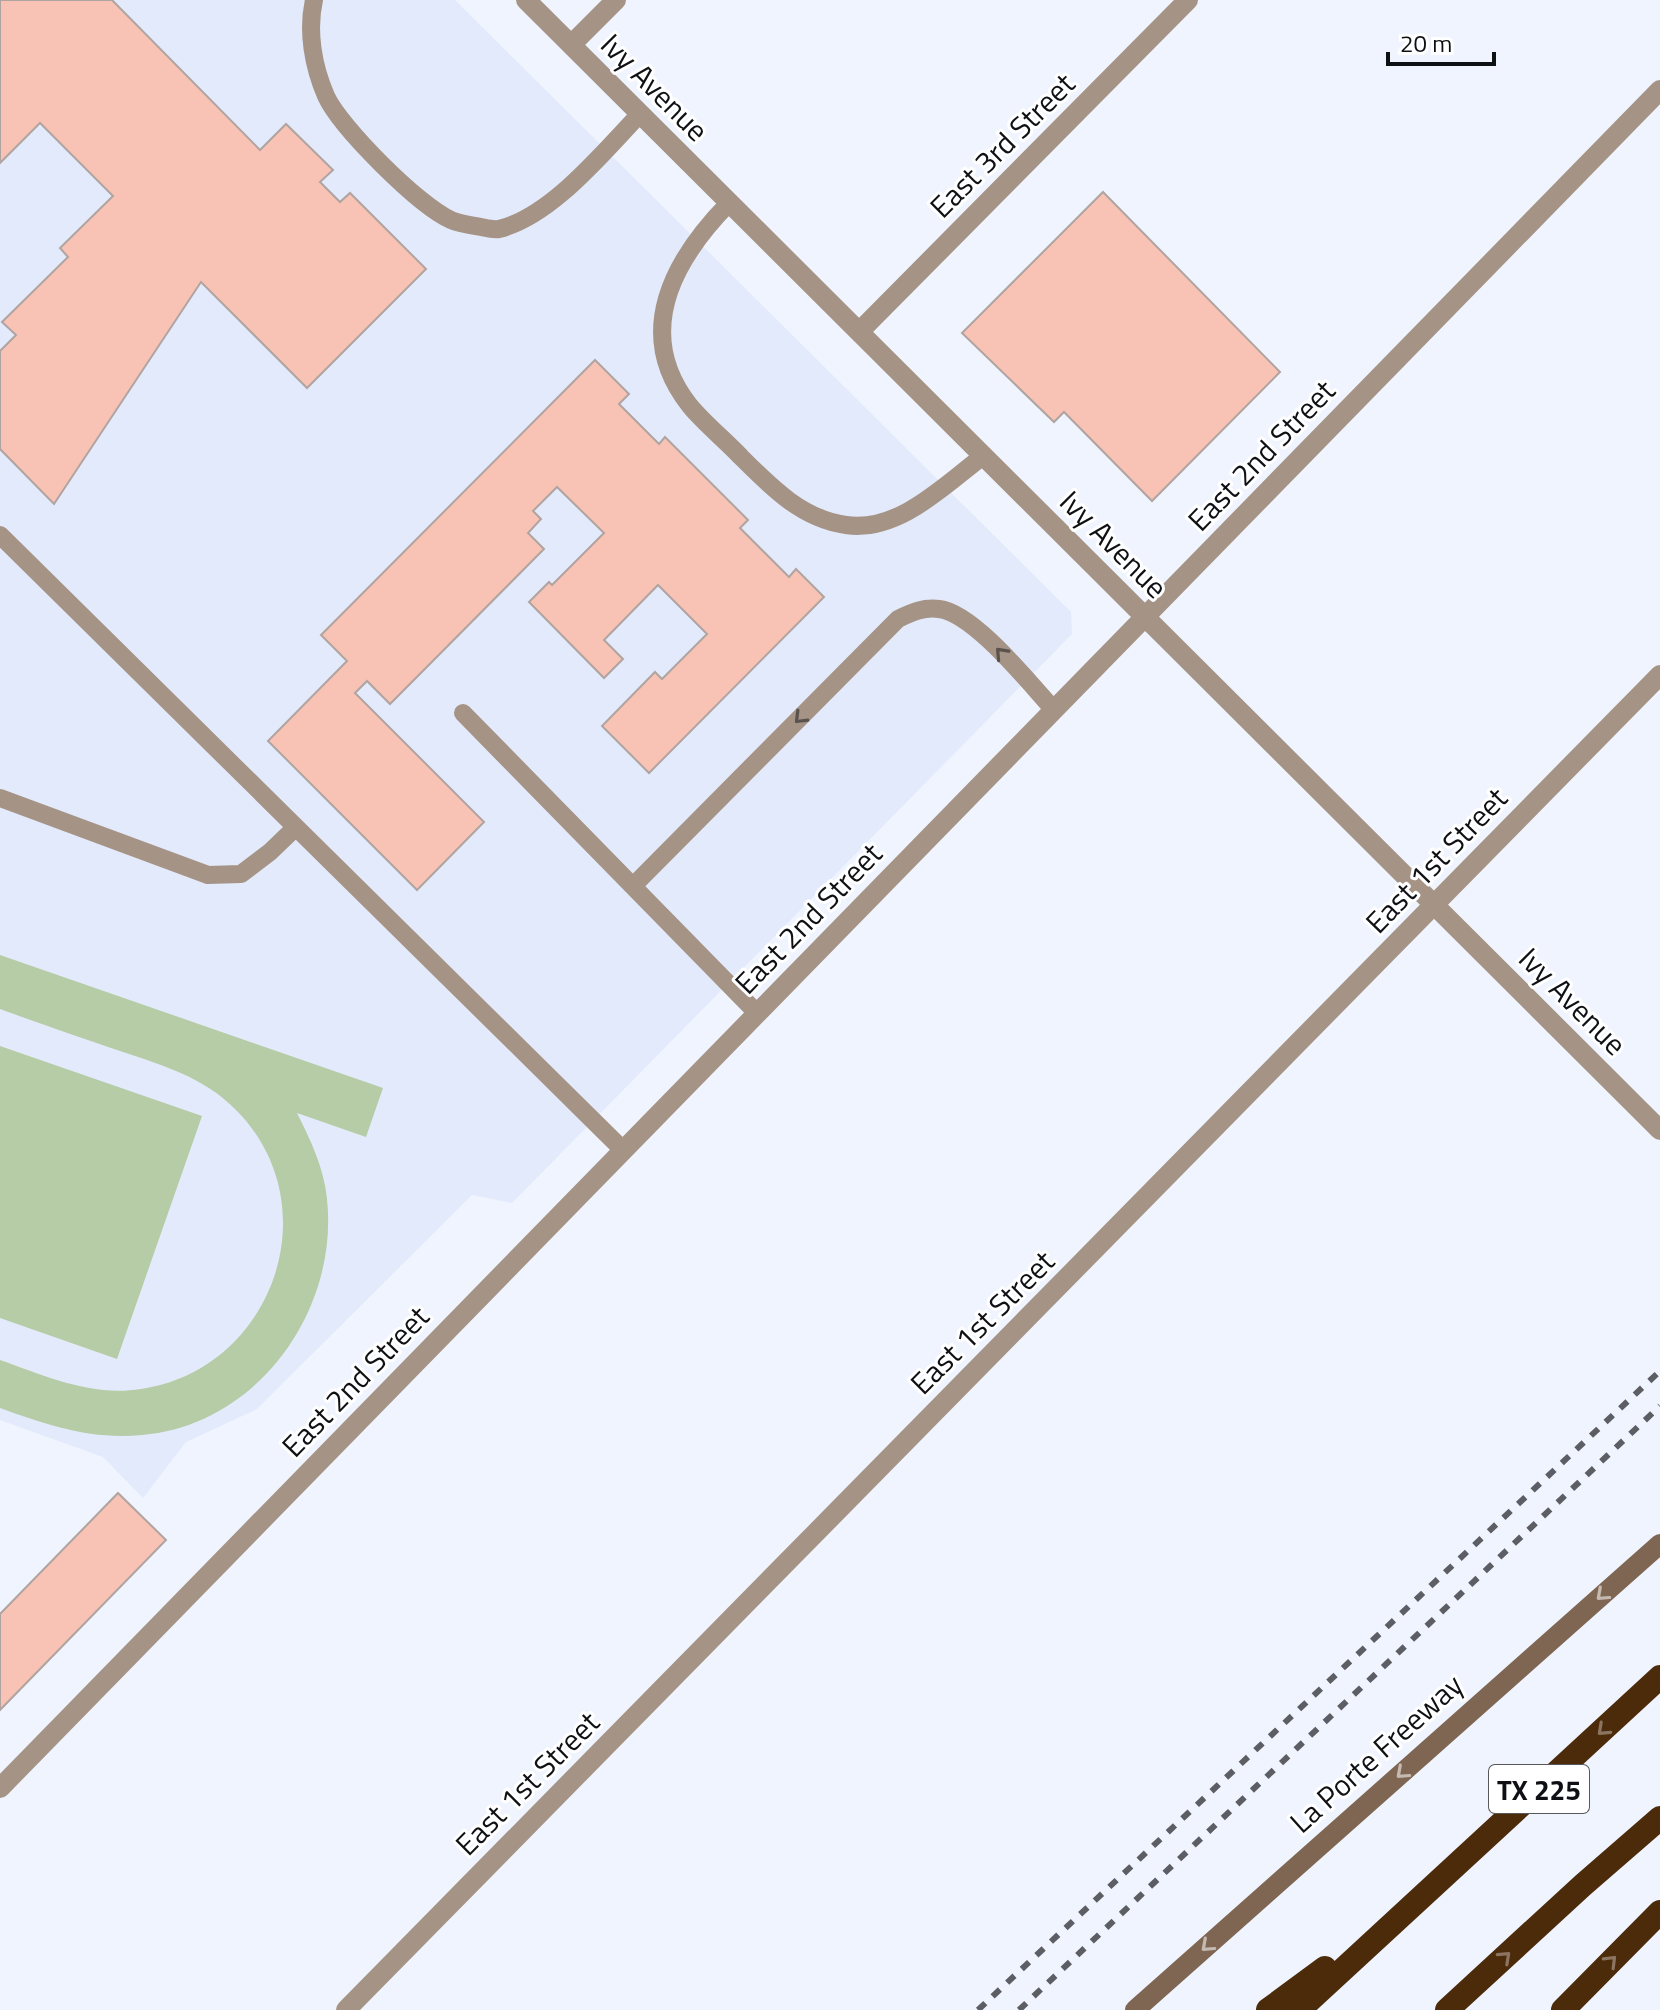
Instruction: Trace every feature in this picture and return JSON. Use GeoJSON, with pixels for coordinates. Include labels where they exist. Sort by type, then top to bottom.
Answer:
{"type":"FeatureCollection","features":[{"type":"Feature","properties":{"kind":"highway","name":"TX 225"},"geometry":{"type":"LineString","coordinates":[[1299,2010],[1660,1677]]}},
{"type":"Feature","properties":{"kind":"highway"},"geometry":{"type":"LineString","coordinates":[[1447,2010],[1660,1818]]}},
{"type":"Feature","properties":{"kind":"highway"},"geometry":{"type":"LineString","coordinates":[[1268,2010],[1418,1901]]}},
{"type":"Feature","properties":{"kind":"highway"},"geometry":{"type":"LineString","coordinates":[[1563,2010],[1660,1912]]}},
{"type":"Feature","properties":{"kind":"main road","name":"La Porte Freeway"},"geometry":{"type":"LineString","coordinates":[[1135,2010],[1660,1544]]}},
{"type":"Feature","properties":{"kind":"street","name":"Ivy Avenue"},"geometry":{"type":"LineString","coordinates":[[526,0],[1660,1130]]}},
{"type":"Feature","properties":{"kind":"street"},"geometry":{"type":"LineString","coordinates":[[571,45],[616,0]]}},
{"type":"Feature","properties":{"kind":"street","name":"East 3rd Street"},"geometry":{"type":"LineString","coordinates":[[859,332],[1188,0]]}},
{"type":"Feature","properties":{"kind":"street","name":"East 2nd Street"},"geometry":{"type":"LineString","coordinates":[[0,1788],[1660,90]]}},
{"type":"Feature","properties":{"kind":"street","name":"East 1st Street"},"geometry":{"type":"LineString","coordinates":[[346,2010],[1660,675]]}},
{"type":"Feature","properties":{"kind":"lane"},"geometry":{"type":"LineString","coordinates":[[314,0],[309,22],[315,62],[327,98],[359,140],[412,195],[452,221],[496,230],[527,216],[565,192],[640,114]]}},
{"type":"Feature","properties":{"kind":"lane"},"geometry":{"type":"LineString","coordinates":[[729,203],[701,232],[668,289],[661,339],[669,369],[689,405],[779,495],[813,515],[847,526],[875,523],[914,510],[983,456]]}},
{"type":"Feature","properties":{"kind":"lane"},"geometry":{"type":"LineString","coordinates":[[0,535],[623,1150]]}},
{"type":"Feature","properties":{"kind":"lane"},"geometry":{"type":"LineString","coordinates":[[633,886],[898,619],[918,609],[941,609],[963,619],[985,636],[1054,710]]}},
{"type":"Feature","properties":{"kind":"lane"},"geometry":{"type":"LineString","coordinates":[[463,713],[757,1013]]}},
{"type":"Feature","properties":{"kind":"lane"},"geometry":{"type":"LineString","coordinates":[[0,798],[208,875],[241,874],[296,827]]}},
{"type":"Feature","properties":{"kind":"shaded area"},"geometry":{"type":"Polygon","coordinates":[[[0,0],[455,0],[1071,612],[1072,634],[512,1203],[472,1195],[257,1409],[186,1442],[143,1498],[103,1457],[0,1420],[0,0]]]}},
{"type":"Feature","properties":{"kind":"green space"},"geometry":{"type":"Polygon","coordinates":[[[0,955],[383,1088],[366,1137],[297,1113],[320,1166],[327,1199],[327,1241],[319,1281],[304,1320],[282,1355],[255,1385],[222,1410],[184,1427],[142,1435],[105,1435],[52,1425],[0,1408],[0,1360],[69,1384],[122,1391],[187,1376],[224,1351],[254,1318],[273,1279],[282,1236],[280,1192],[265,1150],[237,1111],[195,1080],[164,1066],[0,1009],[0,955]]]}},
{"type":"Feature","properties":{"kind":"green space"},"geometry":{"type":"Polygon","coordinates":[[[0,1046],[202,1116],[117,1359],[0,1318],[0,1046]]]}},
{"type":"Feature","properties":{"kind":"building"},"geometry":{"type":"Polygon","coordinates":[[[0,0],[112,0],[260,150],[286,124],[333,170],[320,182],[340,202],[350,193],[426,269],[307,388],[201,282],[54,504],[0,449],[0,351],[16,335],[2,322],[68,257],[60,248],[113,196],[40,123],[0,163],[0,0]]]}},
{"type":"Feature","properties":{"kind":"building"},"geometry":{"type":"Polygon","coordinates":[[[1103,192],[1280,372],[1152,501],[1064,412],[1054,422],[962,333],[1103,192]]]}},
{"type":"Feature","properties":{"kind":"building"},"geometry":{"type":"Polygon","coordinates":[[[595,360],[629,394],[619,404],[659,444],[665,437],[748,520],[740,528],[789,577],[796,569],[824,597],[649,773],[602,726],[655,672],[662,679],[707,634],[658,585],[604,640],[623,659],[604,678],[529,602],[549,582],[552,585],[604,533],[557,487],[533,511],[541,519],[528,533],[544,549],[390,704],[367,681],[355,693],[484,822],[417,890],[268,741],[347,661],[321,635],[595,360]]]}},
{"type":"Feature","properties":{"kind":"building"},"geometry":{"type":"Polygon","coordinates":[[[118,1493],[166,1540],[0,1710],[0,1614],[118,1493]]]}},
{"type":"Feature","properties":{"kind":"railway"},"geometry":{"type":"LineString","coordinates":[[978,2010],[1660,1371]]}},
{"type":"Feature","properties":{"kind":"railway"},"geometry":{"type":"LineString","coordinates":[[1019,2010],[1660,1406]]}}]}
